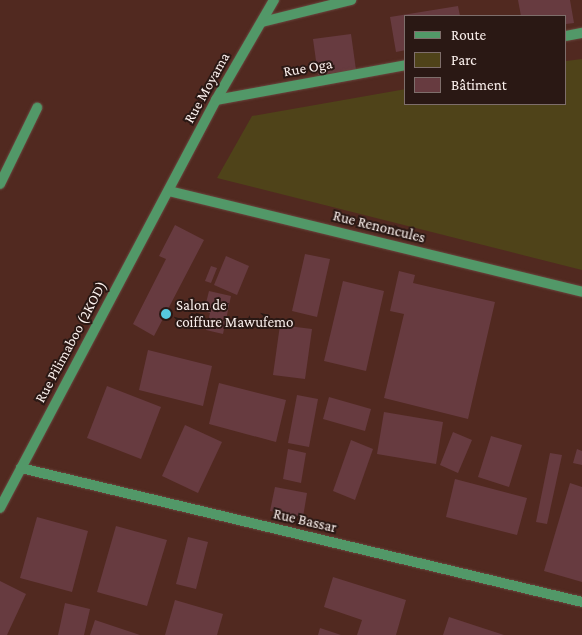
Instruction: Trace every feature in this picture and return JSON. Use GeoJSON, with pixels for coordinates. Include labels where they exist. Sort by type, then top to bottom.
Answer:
{"type":"FeatureCollection","features":[{"type":"Feature","properties":{"kind":"street","name":"Rue Moyama"},"geometry":{"type":"LineString","coordinates":[[169,191],[216,100],[274,0]]}},
{"type":"Feature","properties":{"kind":"street"},"geometry":{"type":"LineString","coordinates":[[262,22],[351,0]]}},
{"type":"Feature","properties":{"kind":"street"},"geometry":{"type":"LineString","coordinates":[[567,36],[582,33]]}},
{"type":"Feature","properties":{"kind":"street","name":"Rue Oga"},"geometry":{"type":"LineString","coordinates":[[216,100],[404,65]]}},
{"type":"Feature","properties":{"kind":"street"},"geometry":{"type":"LineString","coordinates":[[0,184],[37,108]]}},
{"type":"Feature","properties":{"kind":"street","name":"Rue Renoncules"},"geometry":{"type":"LineString","coordinates":[[169,191],[582,292]]}},
{"type":"Feature","properties":{"kind":"street","name":"Rue Pilimaboo (2KOD)"},"geometry":{"type":"LineString","coordinates":[[0,508],[169,191]]}},
{"type":"Feature","properties":{"kind":"street","name":"Rue Bassar"},"geometry":{"type":"LineString","coordinates":[[21,468],[582,602]]}},
{"type":"Feature","properties":{"kind":"green space"},"geometry":{"type":"Polygon","coordinates":[[[582,59],[582,270],[217,178],[252,116],[404,89],[404,105],[567,105],[567,61],[582,59]]]}},
{"type":"Feature","properties":{"kind":"building"},"geometry":{"type":"Polygon","coordinates":[[[518,0],[570,0],[574,23],[567,24],[567,15],[521,15],[518,0]]]}},
{"type":"Feature","properties":{"kind":"building"},"geometry":{"type":"Polygon","coordinates":[[[458,6],[460,15],[404,15],[404,50],[396,52],[390,17],[458,6]]]}},
{"type":"Feature","properties":{"kind":"building"},"geometry":{"type":"Polygon","coordinates":[[[351,34],[356,70],[318,75],[313,39],[351,34]]]}},
{"type":"Feature","properties":{"kind":"building"},"geometry":{"type":"Polygon","coordinates":[[[175,225],[204,240],[154,336],[133,324],[166,259],[159,256],[175,225]]]}},
{"type":"Feature","properties":{"kind":"building"},"geometry":{"type":"Polygon","coordinates":[[[305,254],[330,259],[317,317],[292,311],[305,254]]]}},
{"type":"Feature","properties":{"kind":"building"},"geometry":{"type":"Polygon","coordinates":[[[226,256],[249,266],[237,295],[214,285],[226,256]]]}},
{"type":"Feature","properties":{"kind":"building"},"geometry":{"type":"Polygon","coordinates":[[[211,266],[217,268],[211,283],[205,281],[211,266]]]}},
{"type":"Feature","properties":{"kind":"building"},"geometry":{"type":"Polygon","coordinates":[[[399,271],[415,275],[413,283],[495,302],[468,419],[384,398],[404,314],[390,311],[399,271]]]}},
{"type":"Feature","properties":{"kind":"building"},"geometry":{"type":"Polygon","coordinates":[[[343,281],[384,291],[366,371],[324,361],[343,281]]]}},
{"type":"Feature","properties":{"kind":"building"},"geometry":{"type":"Polygon","coordinates":[[[209,291],[231,296],[223,334],[206,330],[210,313],[204,311],[209,291]]]}},
{"type":"Feature","properties":{"kind":"building"},"geometry":{"type":"Polygon","coordinates":[[[280,325],[312,329],[305,379],[273,375],[280,325]]]}},
{"type":"Feature","properties":{"kind":"building"},"geometry":{"type":"Polygon","coordinates":[[[148,350],[212,366],[203,406],[139,390],[148,350]]]}},
{"type":"Feature","properties":{"kind":"building"},"geometry":{"type":"Polygon","coordinates":[[[219,383],[286,400],[276,442],[209,424],[219,383]]]}},
{"type":"Feature","properties":{"kind":"building"},"geometry":{"type":"Polygon","coordinates":[[[107,386],[161,407],[141,459],[87,438],[107,386]]]}},
{"type":"Feature","properties":{"kind":"building"},"geometry":{"type":"Polygon","coordinates":[[[297,395],[318,399],[309,447],[288,443],[297,395]]]}},
{"type":"Feature","properties":{"kind":"building"},"geometry":{"type":"Polygon","coordinates":[[[329,397],[371,409],[365,431],[323,419],[329,397]]]}},
{"type":"Feature","properties":{"kind":"building"},"geometry":{"type":"Polygon","coordinates":[[[384,412],[443,422],[436,464],[377,454],[384,412]]]}},
{"type":"Feature","properties":{"kind":"building"},"geometry":{"type":"Polygon","coordinates":[[[185,425],[222,442],[198,493],[162,476],[185,425]]]}},
{"type":"Feature","properties":{"kind":"building"},"geometry":{"type":"Polygon","coordinates":[[[453,432],[472,440],[458,473],[440,465],[453,432]]]}},
{"type":"Feature","properties":{"kind":"building"},"geometry":{"type":"Polygon","coordinates":[[[491,436],[522,445],[509,487],[478,477],[491,436]]]}},
{"type":"Feature","properties":{"kind":"building"},"geometry":{"type":"Polygon","coordinates":[[[351,440],[373,449],[355,500],[333,491],[351,440]]]}},
{"type":"Feature","properties":{"kind":"building"},"geometry":{"type":"Polygon","coordinates":[[[288,449],[306,453],[301,483],[283,479],[288,449]]]}},
{"type":"Feature","properties":{"kind":"building"},"geometry":{"type":"Polygon","coordinates":[[[577,449],[582,451],[582,465],[573,463],[577,449]]]}},
{"type":"Feature","properties":{"kind":"building"},"geometry":{"type":"Polygon","coordinates":[[[550,453],[562,455],[547,524],[536,522],[550,453]]]}},
{"type":"Feature","properties":{"kind":"building"},"geometry":{"type":"Polygon","coordinates":[[[455,479],[527,498],[517,535],[446,517],[455,479]]]}},
{"type":"Feature","properties":{"kind":"building"},"geometry":{"type":"Polygon","coordinates":[[[570,483],[582,487],[582,582],[544,571],[570,483]]]}},
{"type":"Feature","properties":{"kind":"building"},"geometry":{"type":"Polygon","coordinates":[[[275,487],[307,493],[303,517],[270,511],[275,487]]]}},
{"type":"Feature","properties":{"kind":"building"},"geometry":{"type":"Polygon","coordinates":[[[37,517],[88,531],[72,592],[20,578],[37,517]]]}},
{"type":"Feature","properties":{"kind":"building"},"geometry":{"type":"Polygon","coordinates":[[[116,526],[167,540],[147,606],[97,592],[116,526]]]}},
{"type":"Feature","properties":{"kind":"building"},"geometry":{"type":"Polygon","coordinates":[[[188,537],[208,542],[196,589],[176,584],[188,537]]]}},
{"type":"Feature","properties":{"kind":"building"},"geometry":{"type":"Polygon","coordinates":[[[333,577],[406,600],[396,635],[357,635],[362,620],[324,607],[333,577]]]}},
{"type":"Feature","properties":{"kind":"building"},"geometry":{"type":"Polygon","coordinates":[[[0,581],[26,594],[7,635],[0,635],[0,581]]]}},
{"type":"Feature","properties":{"kind":"building"},"geometry":{"type":"Polygon","coordinates":[[[175,600],[223,614],[217,635],[165,635],[175,600]]]}},
{"type":"Feature","properties":{"kind":"building"},"geometry":{"type":"Polygon","coordinates":[[[65,603],[90,609],[84,635],[58,635],[65,603]]]}},
{"type":"Feature","properties":{"kind":"building"},"geometry":{"type":"Polygon","coordinates":[[[449,617],[504,635],[443,635],[449,617]]]}},
{"type":"Feature","properties":{"kind":"building"},"geometry":{"type":"Polygon","coordinates":[[[95,620],[140,635],[90,635],[95,620]]]}},
{"type":"Feature","properties":{"kind":"building"},"geometry":{"type":"Polygon","coordinates":[[[320,628],[341,635],[318,635],[320,628]]]}},
{"type":"Feature","properties":{"kind":"place","name":"Salon de coiffure Mawufemo"},"geometry":{"type":"Point","coordinates":[166,314]}}]}
